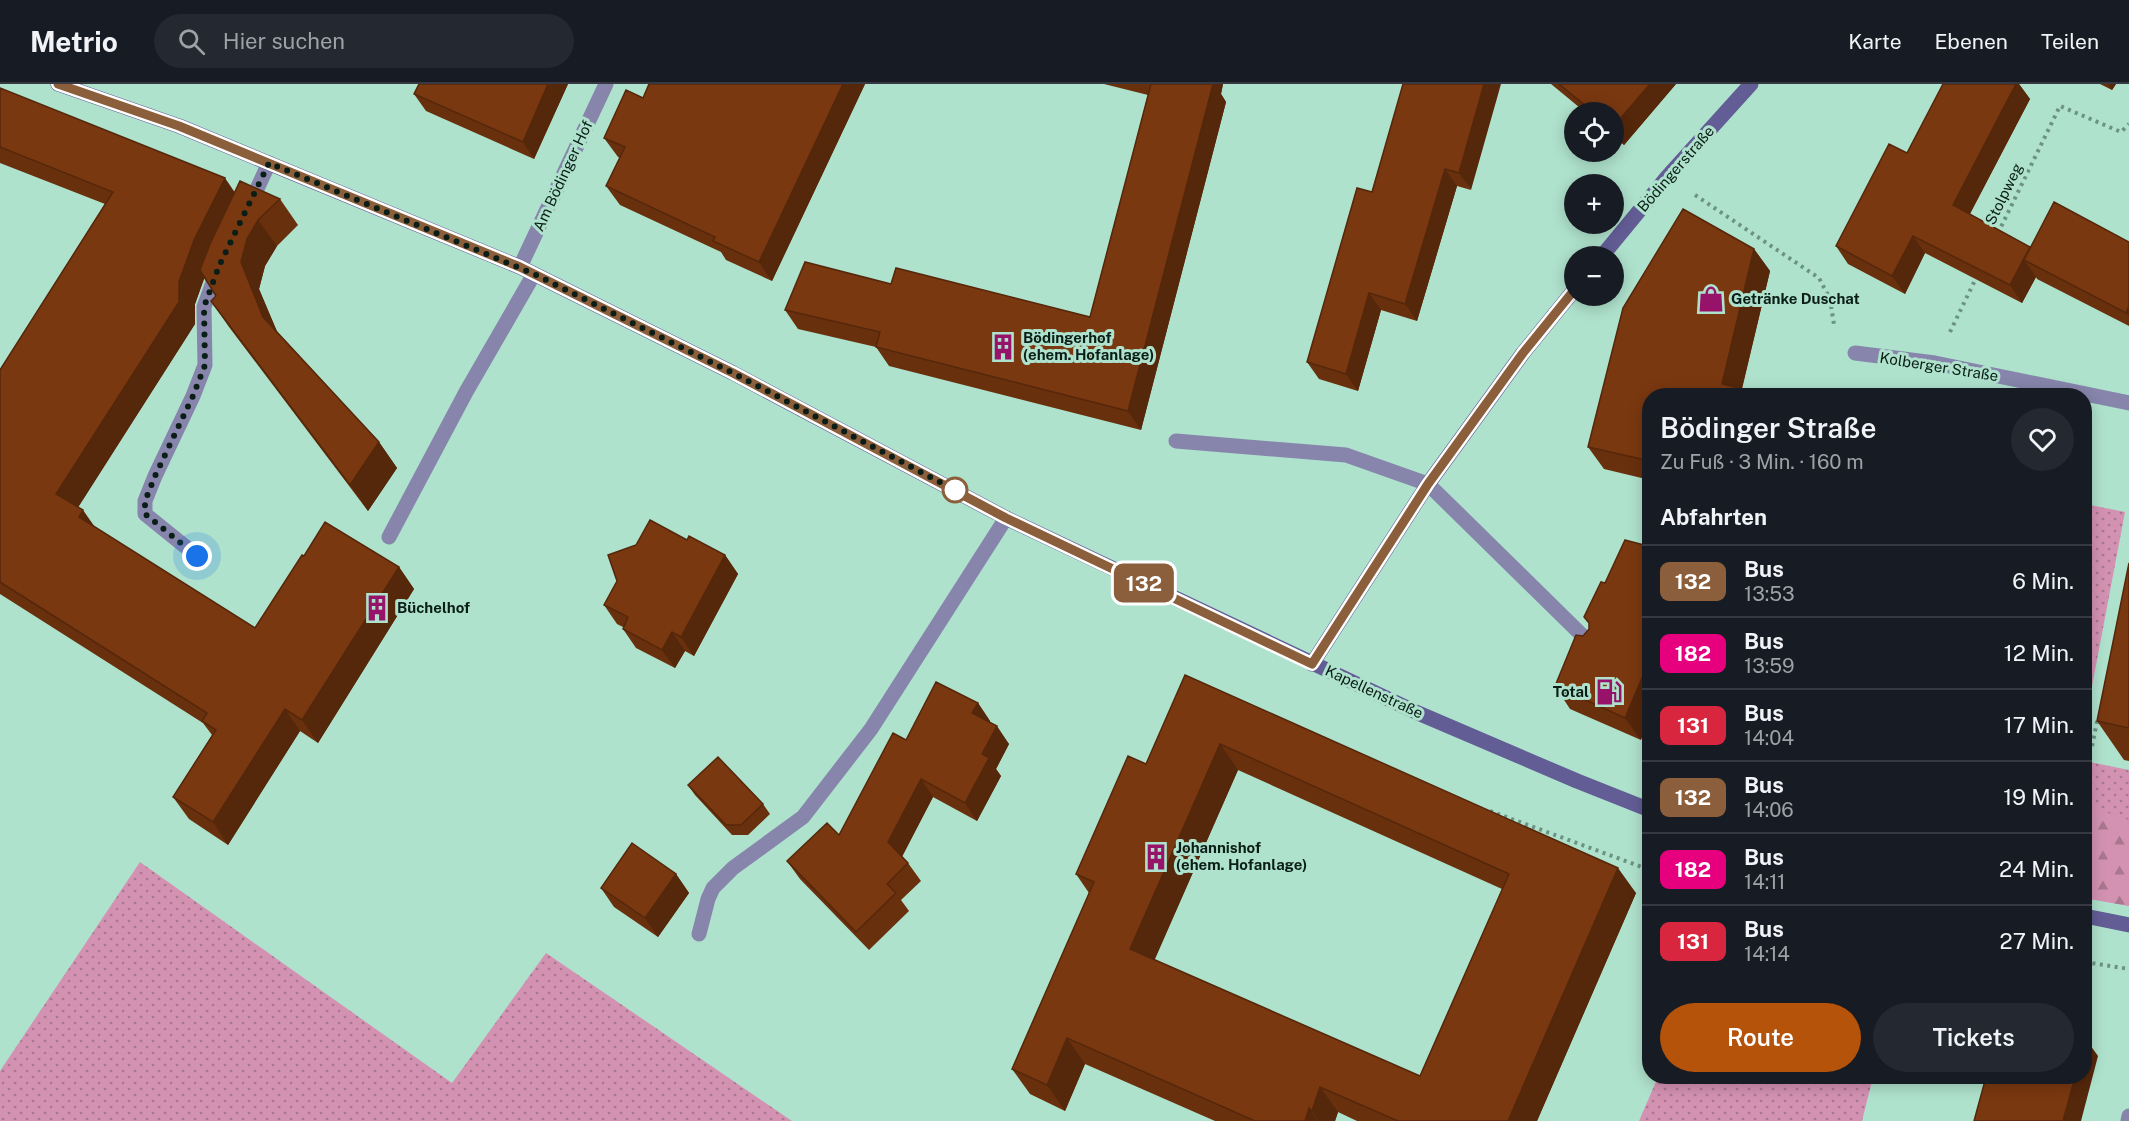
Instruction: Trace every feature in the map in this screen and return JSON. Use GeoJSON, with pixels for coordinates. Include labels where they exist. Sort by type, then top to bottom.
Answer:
{"type":"FeatureCollection","features":[{"type":"Feature","properties":{"kind":"main road","name":"Kapellenstraße"},"geometry":{"type":"LineString","coordinates":[[58,84],[168,122],[527,271],[733,373],[1006,518],[1439,722],[1642,807]]}},
{"type":"Feature","properties":{"kind":"main road","name":"Bödingerstraße"},"geometry":{"type":"LineString","coordinates":[[1610,246],[1667,177],[1751,84]]}},
{"type":"Feature","properties":{"kind":"main road"},"geometry":{"type":"LineString","coordinates":[[1312,664],[1428,484],[1523,353],[1564,303]]}},
{"type":"Feature","properties":{"kind":"main road"},"geometry":{"type":"LineString","coordinates":[[2092,917],[2129,925]]}},
{"type":"Feature","properties":{"kind":"street","name":"Am Bödinger Hof"},"geometry":{"type":"LineString","coordinates":[[389,537],[527,271],[606,84]]}},
{"type":"Feature","properties":{"kind":"street"},"geometry":{"type":"LineString","coordinates":[[240,223],[269,163]]}},
{"type":"Feature","properties":{"kind":"street"},"geometry":{"type":"LineString","coordinates":[[197,556],[145,514],[145,501],[205,365],[204,307],[223,258]]}},
{"type":"Feature","properties":{"kind":"street","name":"Kolberger Straße"},"geometry":{"type":"LineString","coordinates":[[1855,353],[1935,363],[2056,388]]}},
{"type":"Feature","properties":{"kind":"street","name":"Kolberger Straße"},"geometry":{"type":"LineString","coordinates":[[2092,395],[2129,403]]}},
{"type":"Feature","properties":{"kind":"street"},"geometry":{"type":"LineString","coordinates":[[1176,441],[1346,455],[1428,484],[1596,649]]}},
{"type":"Feature","properties":{"kind":"street"},"geometry":{"type":"LineString","coordinates":[[699,934],[713,888],[733,868],[802,817],[871,729],[1006,518]]}},
{"type":"Feature","properties":{"kind":"street"},"geometry":{"type":"LineString","coordinates":[[2128,1121],[2129,1116]]}},
{"type":"Feature","properties":{"kind":"path","name":"Stolpweg"},"geometry":{"type":"LineString","coordinates":[[1997,234],[2060,106],[2121,132],[2129,124]]}},
{"type":"Feature","properties":{"kind":"path"},"geometry":{"type":"LineString","coordinates":[[1667,177],[1819,278],[1830,299],[1834,332],[1843,345],[1855,353]]}},
{"type":"Feature","properties":{"kind":"path"},"geometry":{"type":"LineString","coordinates":[[1935,363],[1982,267]]}},
{"type":"Feature","properties":{"kind":"path"},"geometry":{"type":"LineString","coordinates":[[2092,746],[2099,712]]}},
{"type":"Feature","properties":{"kind":"path"},"geometry":{"type":"LineString","coordinates":[[1482,808],[1642,867]]}},
{"type":"Feature","properties":{"kind":"path"},"geometry":{"type":"LineString","coordinates":[[2092,963],[2129,969]]}},
{"type":"Feature","properties":{"kind":"green space"},"geometry":{"type":"Polygon","coordinates":[[[2092,505],[2125,512],[2092,686],[2092,505]]]}},
{"type":"Feature","properties":{"kind":"green space"},"geometry":{"type":"Polygon","coordinates":[[[2092,762],[2129,770],[2129,906],[2092,899],[2092,762]]]}},
{"type":"Feature","properties":{"kind":"green space"},"geometry":{"type":"Polygon","coordinates":[[[2092,807],[2129,820],[2129,906],[2092,899],[2092,807]]]}},
{"type":"Feature","properties":{"kind":"green space"},"geometry":{"type":"Polygon","coordinates":[[[140,862],[452,1083],[546,953],[792,1121],[0,1121],[0,1071],[140,862]]]}},
{"type":"Feature","properties":{"kind":"green space"},"geometry":{"type":"Polygon","coordinates":[[[1655,1084],[1871,1084],[1862,1121],[1639,1121],[1655,1084]]]}},
{"type":"Feature","properties":{"kind":"building"},"geometry":{"type":"Polygon","coordinates":[[[419,84],[548,84],[523,142],[414,94],[419,84]]]}},
{"type":"Feature","properties":{"kind":"building"},"geometry":{"type":"Polygon","coordinates":[[[649,84],[843,84],[759,262],[713,241],[715,237],[606,186],[625,147],[604,138],[626,90],[643,98],[649,84]]]}},
{"type":"Feature","properties":{"kind":"building"},"geometry":{"type":"Polygon","coordinates":[[[1151,84],[1213,84],[1128,411],[876,347],[880,332],[785,310],[805,262],[891,284],[896,268],[1090,317],[1151,84]]]}},
{"type":"Feature","properties":{"kind":"building"},"geometry":{"type":"Polygon","coordinates":[[[1403,84],[1484,84],[1459,173],[1445,169],[1405,304],[1369,293],[1346,374],[1307,362],[1357,188],[1372,192],[1403,84]]]}},
{"type":"Feature","properties":{"kind":"building"},"geometry":{"type":"Polygon","coordinates":[[[1559,84],[1650,84],[1624,114],[1624,102],[1581,102],[1559,84]]]}},
{"type":"Feature","properties":{"kind":"building"},"geometry":{"type":"Polygon","coordinates":[[[1943,84],[2016,84],[1953,205],[2030,247],[2010,285],[1913,236],[1892,276],[1836,246],[1889,144],[1907,153],[1943,84]]]}},
{"type":"Feature","properties":{"kind":"building"},"geometry":{"type":"Polygon","coordinates":[[[0,88],[225,178],[194,240],[179,282],[179,302],[56,494],[83,510],[79,517],[255,628],[325,522],[399,567],[302,720],[285,709],[213,822],[173,797],[216,730],[202,721],[207,713],[0,582],[0,370],[113,192],[0,147],[0,88]]]}},
{"type":"Feature","properties":{"kind":"building"},"geometry":{"type":"Polygon","coordinates":[[[240,181],[280,199],[258,220],[247,239],[241,262],[263,317],[379,442],[350,485],[211,301],[216,296],[200,270],[240,181]]]}},
{"type":"Feature","properties":{"kind":"building"},"geometry":{"type":"Polygon","coordinates":[[[2054,202],[2129,242],[2129,306],[2126,313],[2024,260],[2054,202]]]}},
{"type":"Feature","properties":{"kind":"building"},"geometry":{"type":"Polygon","coordinates":[[[1683,209],[1754,249],[1722,384],[1738,388],[1642,388],[1642,459],[1588,447],[1623,308],[1683,209]]]}},
{"type":"Feature","properties":{"kind":"building"},"geometry":{"type":"Polygon","coordinates":[[[650,520],[687,540],[689,536],[725,555],[681,637],[672,632],[662,650],[623,629],[628,617],[604,605],[617,581],[608,555],[636,545],[650,520]]]}},
{"type":"Feature","properties":{"kind":"building"},"geometry":{"type":"Polygon","coordinates":[[[1625,540],[1642,545],[1642,678],[1625,718],[1555,686],[1576,635],[1583,636],[1589,629],[1589,623],[1584,617],[1601,582],[1605,583],[1625,540]]]}},
{"type":"Feature","properties":{"kind":"building"},"geometry":{"type":"Polygon","coordinates":[[[2129,563],[2129,728],[2097,721],[2129,563]]]}},
{"type":"Feature","properties":{"kind":"building"},"geometry":{"type":"Polygon","coordinates":[[[1185,675],[1618,868],[1508,1121],[1398,1121],[1320,1087],[1312,1111],[1309,1108],[1305,1121],[1255,1121],[1067,1038],[1047,1085],[1012,1069],[1094,882],[1076,874],[1128,756],[1146,764],[1185,675]],[[1220,744],[1130,949],[1420,1076],[1509,874],[1220,744]]]}},
{"type":"Feature","properties":{"kind":"building"},"geometry":{"type":"Polygon","coordinates":[[[936,682],[978,703],[972,713],[997,726],[982,754],[989,758],[965,803],[921,779],[888,842],[908,863],[887,884],[896,893],[856,932],[787,861],[827,823],[839,835],[893,733],[906,740],[936,682]]]}},
{"type":"Feature","properties":{"kind":"building"},"geometry":{"type":"Polygon","coordinates":[[[718,757],[763,804],[741,825],[726,825],[688,785],[718,757]]]}},
{"type":"Feature","properties":{"kind":"building"},"geometry":{"type":"Polygon","coordinates":[[[632,843],[676,874],[645,918],[601,888],[632,843]]]}},
{"type":"Feature","properties":{"kind":"building"},"geometry":{"type":"Polygon","coordinates":[[[1984,1084],[2073,1084],[2063,1121],[1974,1121],[1984,1084]]]}},
{"type":"Feature","properties":{"kind":"bus line","name":"132"},"geometry":{"type":"LineString","coordinates":[[58,84],[179,126],[520,267],[733,373],[1006,518],[1312,664],[1428,484],[1523,353],[1564,303]]}},
{"type":"Feature","properties":{"kind":"place","name":"Getränke Duschat"},"geometry":{"type":"Point","coordinates":[1711,299]}},
{"type":"Feature","properties":{"kind":"place","name":"Bödingerhof (ehem. Hofanlage)"},"geometry":{"type":"Point","coordinates":[1003,347]}},
{"type":"Feature","properties":{"kind":"place","name":"Büchelhof"},"geometry":{"type":"Point","coordinates":[377,608]}},
{"type":"Feature","properties":{"kind":"place","name":"Total"},"geometry":{"type":"Point","coordinates":[1609,692]}},
{"type":"Feature","properties":{"kind":"place","name":"Johannishof (ehem. Hofanlage)"},"geometry":{"type":"Point","coordinates":[1156,857]}},
{"type":"Feature","properties":{"kind":"route"},"geometry":{"type":"LineString","coordinates":[[197,556],[145,514],[145,501],[205,365],[204,307],[211,286],[269,163],[520,267],[733,373],[955,490]]}}]}
